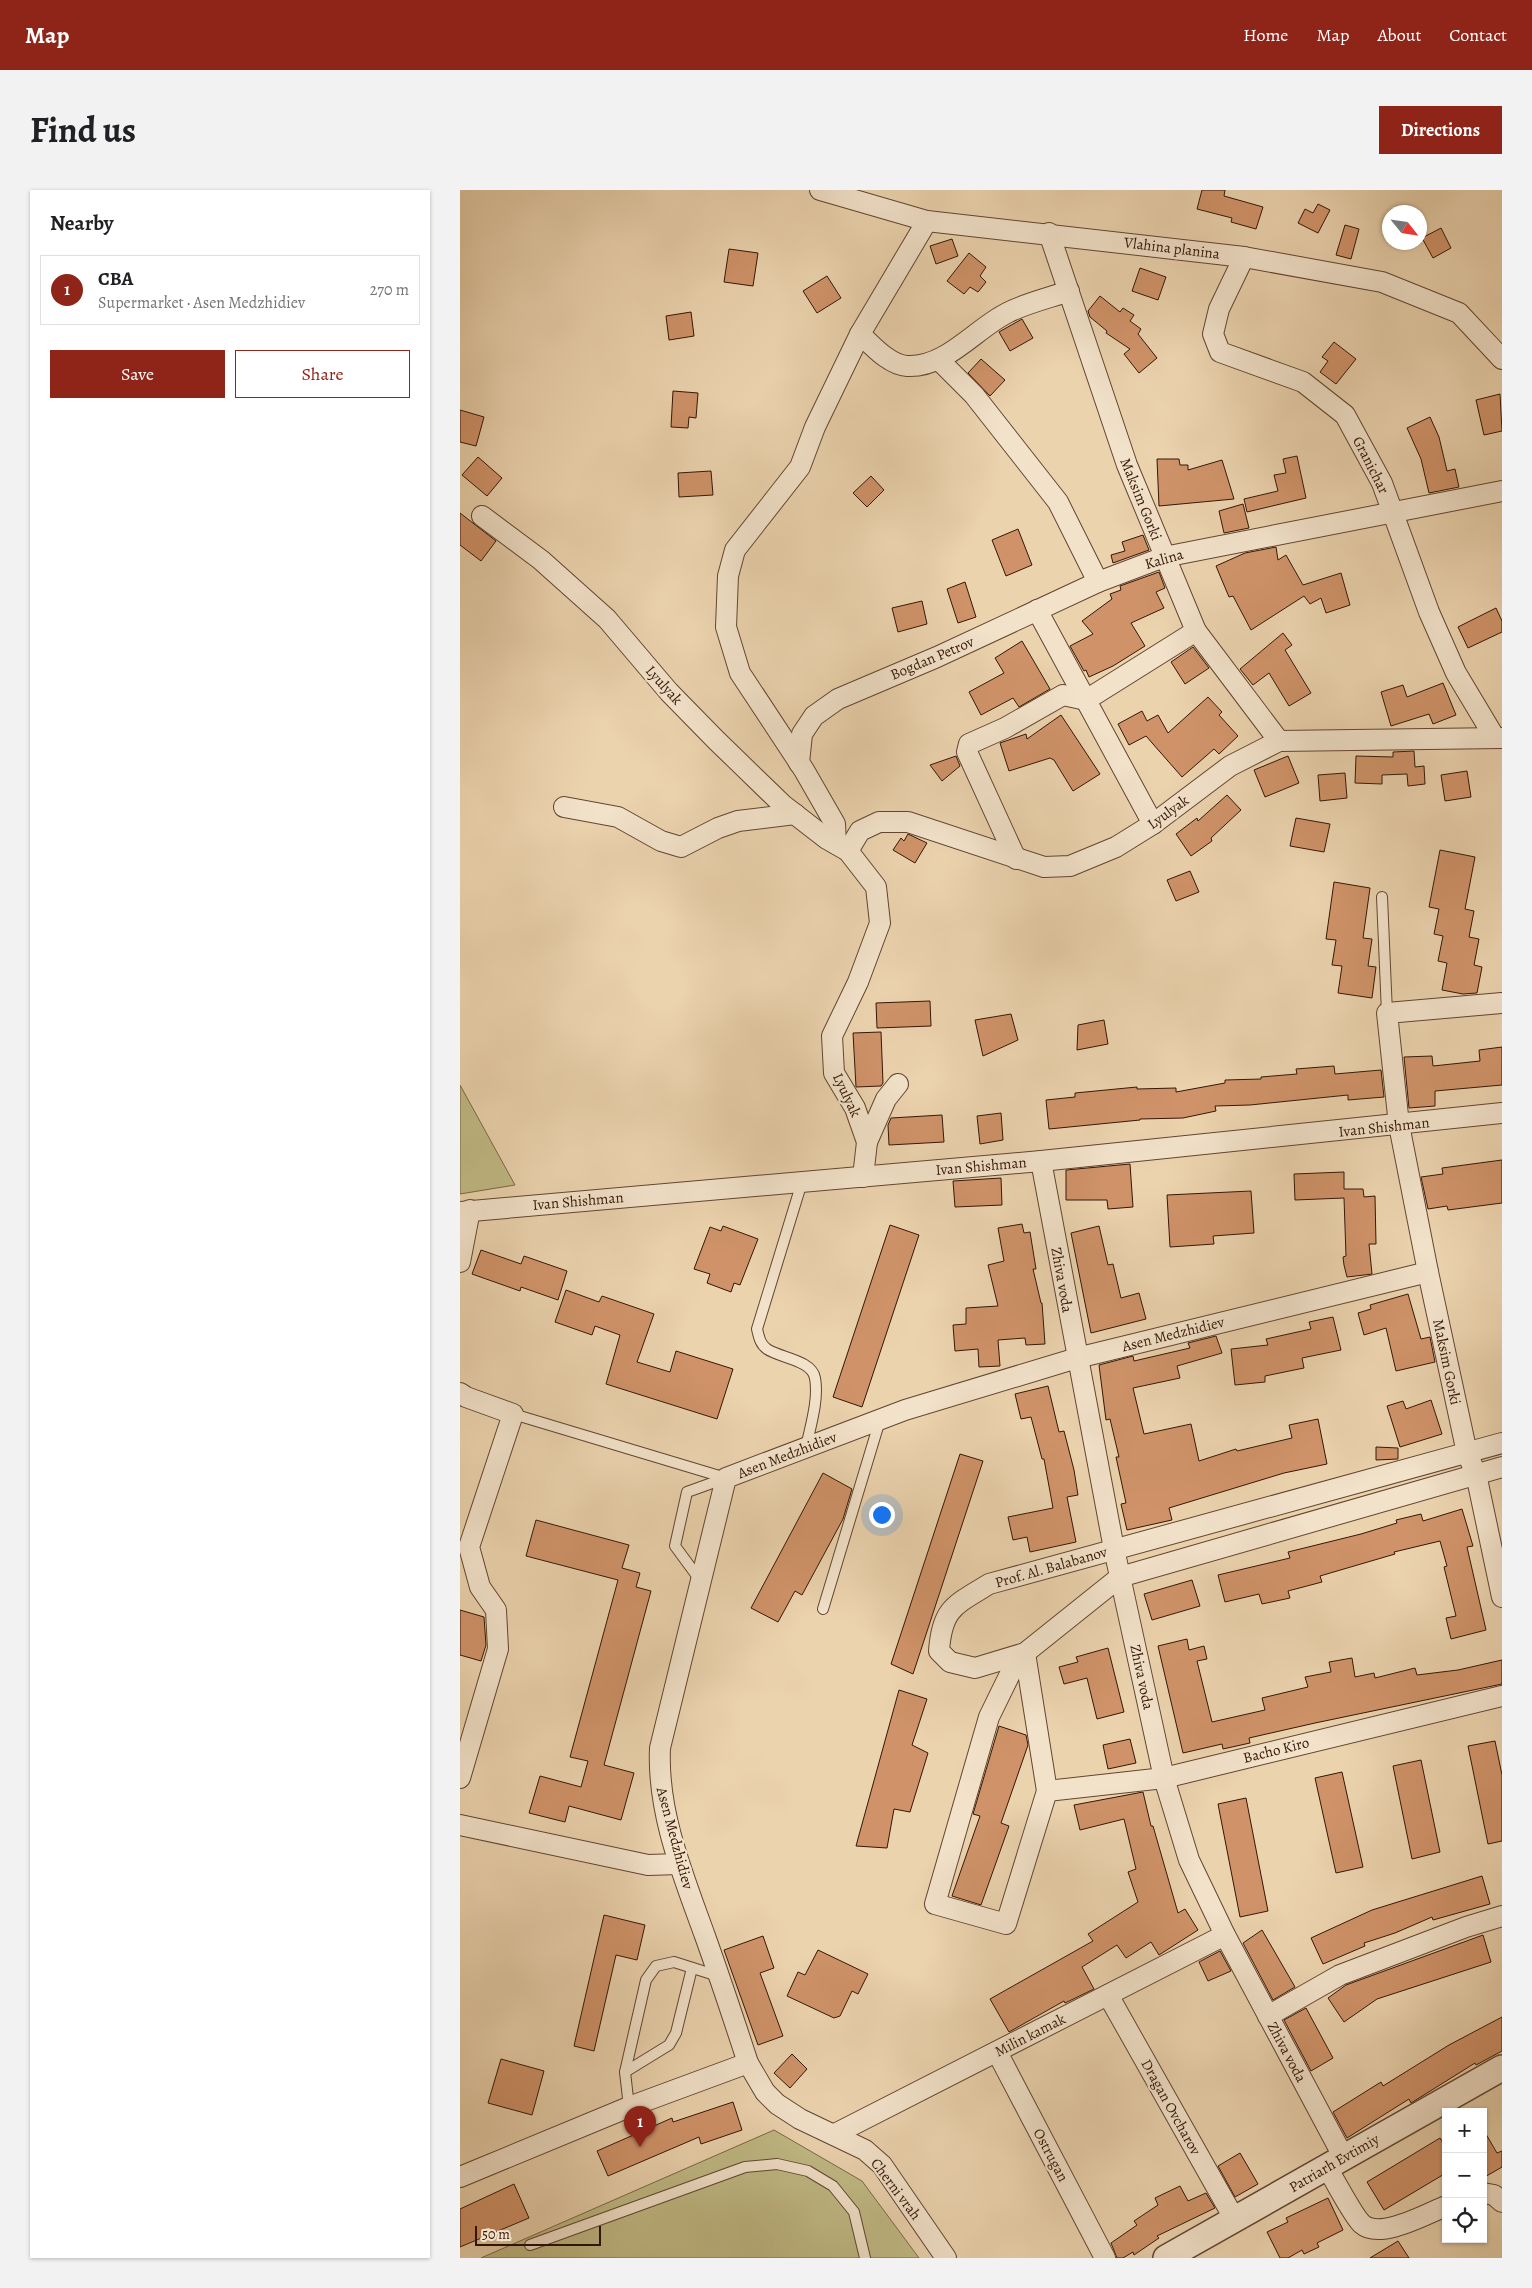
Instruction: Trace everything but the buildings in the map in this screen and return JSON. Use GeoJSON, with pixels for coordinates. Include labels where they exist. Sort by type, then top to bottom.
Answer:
{"type":"FeatureCollection","features":[{"type":"Feature","properties":{"kind":"street","name":"Vlahina planina"},"geometry":{"type":"LineString","coordinates":[[820,190],[927,221],[1049,233],[1244,257],[1382,282],[1459,313],[1502,359]]}},
{"type":"Feature","properties":{"kind":"street"},"geometry":{"type":"LineString","coordinates":[[842,847],[835,824],[799,763],[740,673],[726,628],[728,576],[735,550],[800,467],[815,427],[860,334],[927,221]]}},
{"type":"Feature","properties":{"kind":"street","name":"Maksim Gorki"},"geometry":{"type":"LineString","coordinates":[[1049,233],[1126,465],[1196,631],[1279,740]]}},
{"type":"Feature","properties":{"kind":"street","name":"Granichar"},"geometry":{"type":"LineString","coordinates":[[1244,257],[1219,309],[1213,334],[1220,352],[1303,382],[1345,415],[1382,484],[1429,612],[1456,673],[1499,738]]}},
{"type":"Feature","properties":{"kind":"street"},"geometry":{"type":"LineString","coordinates":[[860,334],[888,359],[906,366],[939,360],[984,326],[1008,312],[1069,291]]}},
{"type":"Feature","properties":{"kind":"street"},"geometry":{"type":"LineString","coordinates":[[939,360],[974,395],[1058,502],[1098,582]]}},
{"type":"Feature","properties":{"kind":"street","name":"Kalina"},"geometry":{"type":"LineString","coordinates":[[1098,582],[1164,557],[1502,490]]}},
{"type":"Feature","properties":{"kind":"street","name":"Lyulyak"},"geometry":{"type":"LineString","coordinates":[[482,516],[541,560],[607,619],[669,692],[716,740],[783,805],[842,847],[876,887],[880,923],[858,982],[832,1036],[834,1073],[855,1108],[867,1142],[863,1177]]}},
{"type":"Feature","properties":{"kind":"street","name":"Bogdan Petrov"},"geometry":{"type":"LineString","coordinates":[[799,763],[802,734],[814,716],[838,699],[938,657],[1098,582]]}},
{"type":"Feature","properties":{"kind":"street"},"geometry":{"type":"LineString","coordinates":[[1037,610],[1153,824]]}},
{"type":"Feature","properties":{"kind":"street"},"geometry":{"type":"LineString","coordinates":[[1016,859],[967,752],[969,744],[1005,728],[1063,695],[1086,700],[1196,631]]}},
{"type":"Feature","properties":{"kind":"street","name":"Lyulyak"},"geometry":{"type":"LineString","coordinates":[[842,847],[860,831],[879,822],[908,822],[1044,867],[1070,866],[1116,847],[1153,824],[1230,766],[1279,740],[1499,738]]}},
{"type":"Feature","properties":{"kind":"street"},"geometry":{"type":"LineString","coordinates":[[564,807],[618,817],[660,841],[681,847],[718,828],[738,821],[795,814]]}},
{"type":"Feature","properties":{"kind":"street"},"geometry":{"type":"LineString","coordinates":[[1387,1014],[1502,1003]]}},
{"type":"Feature","properties":{"kind":"street","name":"Maksim Gorki"},"geometry":{"type":"LineString","coordinates":[[1387,1014],[1399,1125],[1428,1272],[1467,1453],[1476,1474],[1502,1596]]}},
{"type":"Feature","properties":{"kind":"street"},"geometry":{"type":"LineString","coordinates":[[867,1142],[886,1099],[898,1084]]}},
{"type":"Feature","properties":{"kind":"street","name":"Ivan Shishman"},"geometry":{"type":"LineString","coordinates":[[465,1211],[1041,1161],[1502,1113]]}},
{"type":"Feature","properties":{"kind":"street","name":"Zhiva voda"},"geometry":{"type":"LineString","coordinates":[[1041,1161],[1114,1549],[1164,1778],[1189,1860],[1268,2016],[1361,2224],[1372,2230],[1389,2229],[1442,2208]]}},
{"type":"Feature","properties":{"kind":"street"},"geometry":{"type":"LineString","coordinates":[[460,1262],[465,1211]]}},
{"type":"Feature","properties":{"kind":"street","name":"Asen Medzhidiev"},"geometry":{"type":"LineString","coordinates":[[835,2134],[800,2119],[778,2104],[765,2092],[748,2062],[679,1864],[663,1803],[659,1776],[660,1748],[726,1478],[880,1420],[1077,1358],[1428,1272]]}},
{"type":"Feature","properties":{"kind":"street"},"geometry":{"type":"LineString","coordinates":[[460,1393],[466,1397],[513,1414],[465,1545],[480,1587],[496,1610],[498,1649],[460,1778]]}},
{"type":"Feature","properties":{"kind":"street","name":"Prof. Al. Balabanov"},"geometry":{"type":"LineString","coordinates":[[1502,1444],[989,1584],[954,1605],[940,1631],[939,1652],[950,1662],[974,1668],[1025,1653],[1120,1577],[1502,1467]]}},
{"type":"Feature","properties":{"kind":"street"},"geometry":{"type":"LineString","coordinates":[[1025,1653],[1047,1792],[1006,1924],[935,1904],[989,1716],[1010,1674],[1025,1653]]}},
{"type":"Feature","properties":{"kind":"street","name":"Bacho Kiro"},"geometry":{"type":"LineString","coordinates":[[1047,1792],[1164,1778],[1502,1696]]}},
{"type":"Feature","properties":{"kind":"street"},"geometry":{"type":"LineString","coordinates":[[460,1825],[648,1865],[679,1864]]}},
{"type":"Feature","properties":{"kind":"street"},"geometry":{"type":"LineString","coordinates":[[1268,2016],[1340,1975],[1466,1927],[1502,1916]]}},
{"type":"Feature","properties":{"kind":"street","name":"Milin kamak"},"geometry":{"type":"LineString","coordinates":[[835,2134],[1225,1934]]}},
{"type":"Feature","properties":{"kind":"street","name":"Dragan Ovcharov"},"geometry":{"type":"LineString","coordinates":[[1108,1995],[1234,2220]]}},
{"type":"Feature","properties":{"kind":"street","name":"Ostrugan"},"geometry":{"type":"LineString","coordinates":[[997,2052],[1105,2258]]}},
{"type":"Feature","properties":{"kind":"street"},"geometry":{"type":"LineString","coordinates":[[460,2176],[629,2107],[748,2062]]}},
{"type":"Feature","properties":{"kind":"street","name":"Patriarh Evtimiy"},"geometry":{"type":"LineString","coordinates":[[1166,2258],[1502,2068]]}},
{"type":"Feature","properties":{"kind":"street","name":"Cherni vrah"},"geometry":{"type":"LineString","coordinates":[[835,2134],[865,2150],[882,2165],[946,2258]]}},
{"type":"Feature","properties":{"kind":"street"},"geometry":{"type":"LineString","coordinates":[[1487,2194],[1494,2195],[1502,2202]]}},
{"type":"Feature","properties":{"kind":"lane"},"geometry":{"type":"LineString","coordinates":[[1382,896],[1387,1014]]}},
{"type":"Feature","properties":{"kind":"lane"},"geometry":{"type":"LineString","coordinates":[[802,1182],[757,1329],[760,1342],[766,1349],[806,1366],[815,1376],[816,1392],[806,1448]]}},
{"type":"Feature","properties":{"kind":"lane"},"geometry":{"type":"LineString","coordinates":[[513,1414],[726,1478]]}},
{"type":"Feature","properties":{"kind":"lane"},"geometry":{"type":"LineString","coordinates":[[823,1609],[880,1420]]}},
{"type":"Feature","properties":{"kind":"lane"},"geometry":{"type":"LineString","coordinates":[[701,1581],[675,1546],[687,1492],[726,1478]]}},
{"type":"Feature","properties":{"kind":"lane"},"geometry":{"type":"LineString","coordinates":[[629,2107],[625,2072],[646,1980],[656,1966],[674,1962],[719,1976]]}},
{"type":"Feature","properties":{"kind":"lane"},"geometry":{"type":"LineString","coordinates":[[625,2072],[669,2045],[676,2033],[692,1968]]}},
{"type":"Feature","properties":{"kind":"lane"},"geometry":{"type":"LineString","coordinates":[[530,2245],[745,2167],[776,2164],[808,2171],[833,2186],[854,2212],[865,2258]]}},
{"type":"Feature","properties":{"kind":"shaded area"},"geometry":{"type":"Polygon","coordinates":[[[460,1085],[515,1185],[460,1194],[460,1085]]]}},
{"type":"Feature","properties":{"kind":"shaded area"},"geometry":{"type":"Polygon","coordinates":[[[774,2130],[862,2181],[919,2258],[481,2258],[774,2130]]]}},
{"type":"Feature","properties":{"kind":"place","name":"CBA"},"geometry":{"type":"Point","coordinates":[640,2147]}}]}
